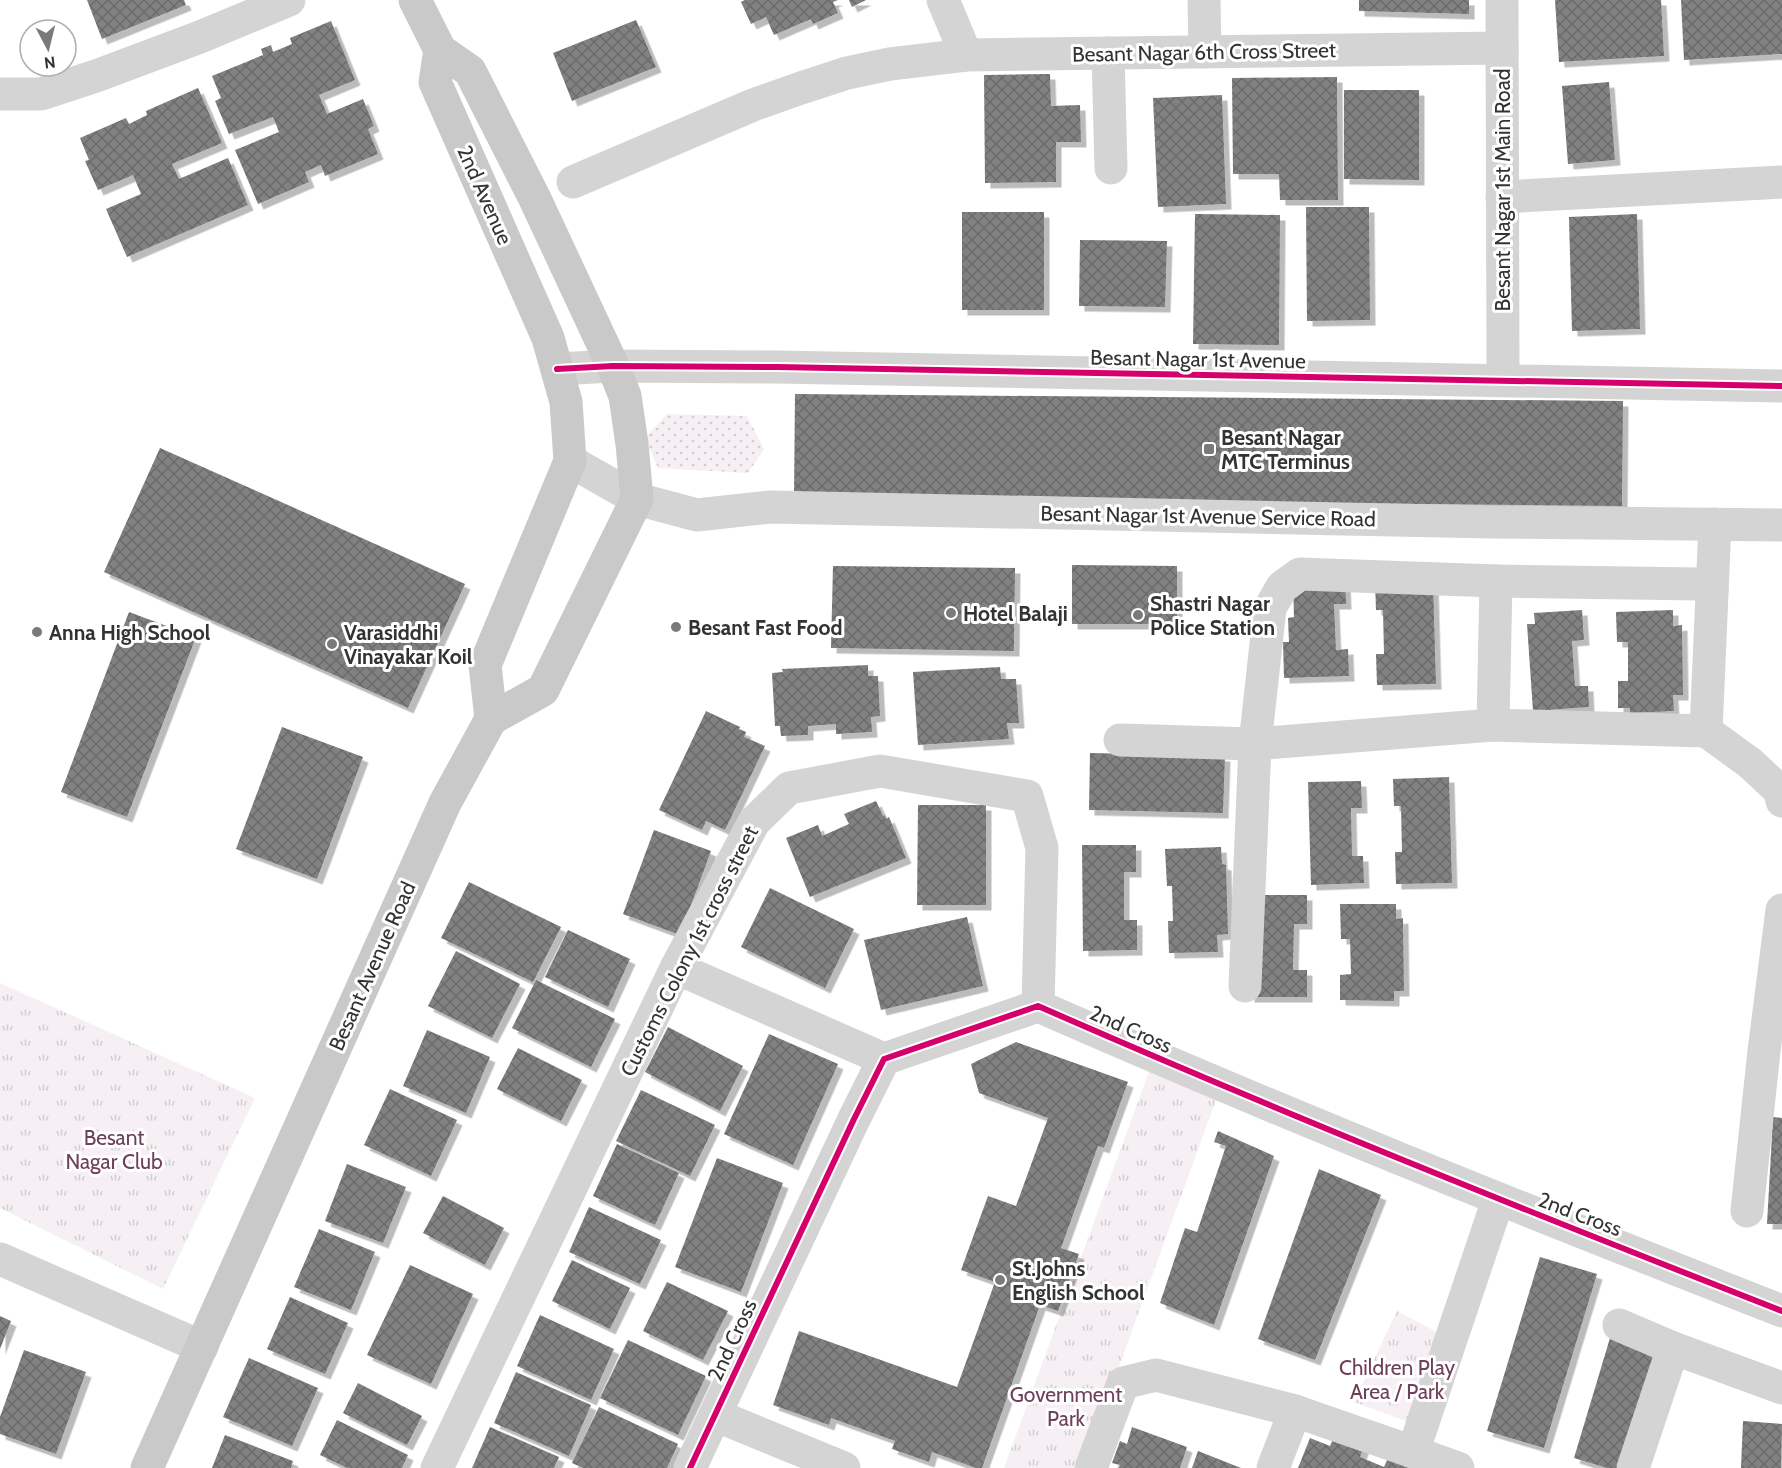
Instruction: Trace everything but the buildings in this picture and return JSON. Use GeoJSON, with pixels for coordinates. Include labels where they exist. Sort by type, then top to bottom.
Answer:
{"type":"FeatureCollection","features":[{"type":"Feature","properties":{"kind":"main road"},"geometry":{"type":"LineString","coordinates":[[416,0],[440,50],[470,71],[535,199],[625,396],[632,444],[637,499],[543,690],[491,719],[485,665],[570,461]]}},
{"type":"Feature","properties":{"kind":"main road","name":"2nd Avenue"},"geometry":{"type":"LineString","coordinates":[[440,50],[435,82],[548,338],[566,402],[570,461]]}},
{"type":"Feature","properties":{"kind":"main road","name":"Besant Avenue Road"},"geometry":{"type":"LineString","coordinates":[[147,1468],[445,803],[491,719]]}},
{"type":"Feature","properties":{"kind":"street"},"geometry":{"type":"LineString","coordinates":[[0,94],[41,94],[52,91],[200,37],[289,0]]}},
{"type":"Feature","properties":{"kind":"street"},"geometry":{"type":"LineString","coordinates":[[943,0],[966,55]]}},
{"type":"Feature","properties":{"kind":"street"},"geometry":{"type":"LineString","coordinates":[[1204,0],[1205,52]]}},
{"type":"Feature","properties":{"kind":"street","name":"Besant Nagar 1st Main Road"},"geometry":{"type":"LineString","coordinates":[[1502,0],[1503,380]]}},
{"type":"Feature","properties":{"kind":"street","name":"Besant Nagar 6th Cross Street"},"geometry":{"type":"LineString","coordinates":[[573,182],[753,105],[847,74],[890,64],[966,55],[1502,48]]}},
{"type":"Feature","properties":{"kind":"street"},"geometry":{"type":"LineString","coordinates":[[1108,53],[1112,168]]}},
{"type":"Feature","properties":{"kind":"street"},"geometry":{"type":"LineString","coordinates":[[1502,197],[1782,182]]}},
{"type":"Feature","properties":{"kind":"street","name":"Besant Nagar 1st Avenue"},"geometry":{"type":"LineString","coordinates":[[557,369],[613,366],[1782,386]]}},
{"type":"Feature","properties":{"kind":"street","name":"Besant Nagar 1st Avenue Service Road"},"geometry":{"type":"LineString","coordinates":[[570,461],[637,499],[697,515],[770,507],[1492,522],[1782,525]]}},
{"type":"Feature","properties":{"kind":"street"},"geometry":{"type":"LineString","coordinates":[[1706,731],[1715,524]]}},
{"type":"Feature","properties":{"kind":"street"},"geometry":{"type":"LineString","coordinates":[[1245,986],[1255,744],[1270,608],[1282,587],[1300,574],[1496,581],[1700,584],[1712,589]]}},
{"type":"Feature","properties":{"kind":"street"},"geometry":{"type":"LineString","coordinates":[[1493,725],[1496,581]]}},
{"type":"Feature","properties":{"kind":"street"},"geometry":{"type":"LineString","coordinates":[[1120,740],[1255,744],[1493,725],[1706,731],[1750,763],[1780,791],[1782,801]]}},
{"type":"Feature","properties":{"kind":"street","name":"Customs Colony 1st cross street"},"geometry":{"type":"LineString","coordinates":[[437,1468],[676,968],[754,822],[789,788],[880,771],[1027,796],[1042,849],[1038,1006]]}},
{"type":"Feature","properties":{"kind":"street"},"geometry":{"type":"LineString","coordinates":[[1747,1211],[1771,1089],[1782,910]]}},
{"type":"Feature","properties":{"kind":"street"},"geometry":{"type":"LineString","coordinates":[[676,968],[884,1059],[1038,1006]]}},
{"type":"Feature","properties":{"kind":"street","name":"2nd Cross"},"geometry":{"type":"LineString","coordinates":[[1038,1006],[1185,1070],[1498,1200],[1782,1311]]}},
{"type":"Feature","properties":{"kind":"street","name":"2nd Cross"},"geometry":{"type":"LineString","coordinates":[[690,1468],[884,1059]]}},
{"type":"Feature","properties":{"kind":"street"},"geometry":{"type":"LineString","coordinates":[[1413,1452],[1498,1200]]}},
{"type":"Feature","properties":{"kind":"street"},"geometry":{"type":"LineString","coordinates":[[0,1259],[202,1347]]}},
{"type":"Feature","properties":{"kind":"street"},"geometry":{"type":"LineString","coordinates":[[1619,1325],[1673,1348],[1782,1388]]}},
{"type":"Feature","properties":{"kind":"street"},"geometry":{"type":"LineString","coordinates":[[1633,1468],[1673,1348]]}},
{"type":"Feature","properties":{"kind":"street"},"geometry":{"type":"LineString","coordinates":[[1091,1468],[1123,1383],[1156,1376],[1294,1412],[1458,1468]]}},
{"type":"Feature","properties":{"kind":"street"},"geometry":{"type":"LineString","coordinates":[[1273,1468],[1294,1412]]}},
{"type":"Feature","properties":{"kind":"street"},"geometry":{"type":"LineString","coordinates":[[715,1415],[844,1468]]}},
{"type":"Feature","properties":{"kind":"green space"},"geometry":{"type":"Polygon","coordinates":[[[667,414],[747,416],[764,449],[748,473],[658,468],[645,438],[667,414]]]}},
{"type":"Feature","properties":{"kind":"green space","name":"Besant Nagar Club"},"geometry":{"type":"Polygon","coordinates":[[[0,983],[255,1098],[163,1289],[0,1208],[0,983]]]}},
{"type":"Feature","properties":{"kind":"green space","name":"Government Park"},"geometry":{"type":"Polygon","coordinates":[[[1150,1069],[1216,1100],[1082,1468],[1004,1468],[1150,1069]]]}},
{"type":"Feature","properties":{"kind":"green space","name":"Children Play Area / Park"},"geometry":{"type":"Polygon","coordinates":[[[1397,1311],[1446,1337],[1411,1423],[1354,1402],[1397,1311]]]}},
{"type":"Feature","properties":{"kind":"cycle path"},"geometry":{"type":"LineString","coordinates":[[557,369],[613,366],[777,367],[1782,386]]}},
{"type":"Feature","properties":{"kind":"cycle path"},"geometry":{"type":"LineString","coordinates":[[690,1468],[884,1059],[1038,1006],[1408,1162],[1782,1311]]}},
{"type":"Feature","properties":{"kind":"place","name":"Besant Nagar MTC Terminus"},"geometry":{"type":"Point","coordinates":[1209,449]}},
{"type":"Feature","properties":{"kind":"place","name":"Hotel Balaji"},"geometry":{"type":"Point","coordinates":[951,613]}},
{"type":"Feature","properties":{"kind":"place","name":"Shastri Nagar Police Station"},"geometry":{"type":"Point","coordinates":[1138,615]}},
{"type":"Feature","properties":{"kind":"place","name":"Besant Fast Food"},"geometry":{"type":"Point","coordinates":[676,627]}},
{"type":"Feature","properties":{"kind":"place","name":"Anna High School"},"geometry":{"type":"Point","coordinates":[37,632]}},
{"type":"Feature","properties":{"kind":"place","name":"Varasiddhi Vinayakar Koil"},"geometry":{"type":"Point","coordinates":[332,644]}},
{"type":"Feature","properties":{"kind":"place","name":"St.Johns English School"},"geometry":{"type":"Point","coordinates":[1000,1280]}}]}
